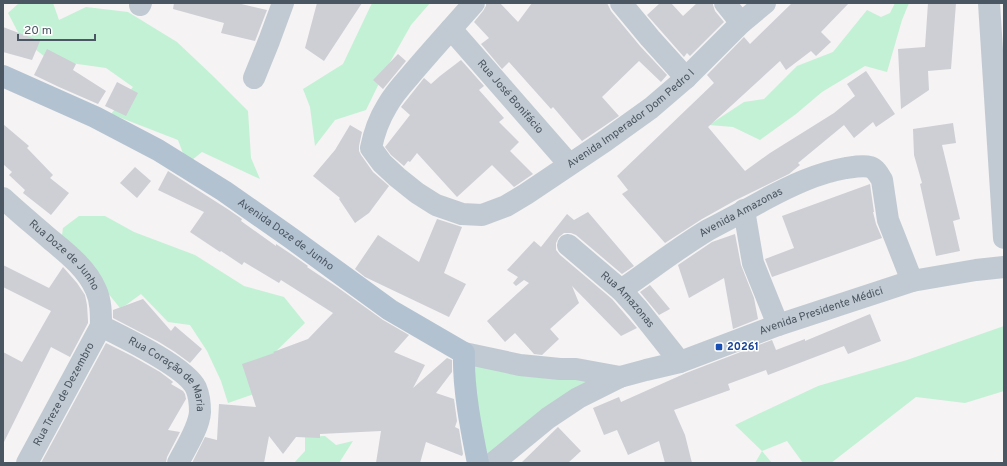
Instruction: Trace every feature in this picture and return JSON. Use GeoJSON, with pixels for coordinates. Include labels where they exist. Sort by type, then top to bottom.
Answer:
{"type":"FeatureCollection","features":[{"type":"Feature","properties":{"kind":"main road","name":"Avenida Doze de Junho"},"geometry":{"type":"LineString","coordinates":[[3,76],[95,117],[158,150],[224,191],[390,310],[464,353]]}},
{"type":"Feature","properties":{"kind":"main road"},"geometry":{"type":"LineString","coordinates":[[464,353],[464,371],[478,463]]}},
{"type":"Feature","properties":{"kind":"street"},"geometry":{"type":"LineString","coordinates":[[254,78],[282,3]]}},
{"type":"Feature","properties":{"kind":"street"},"geometry":{"type":"LineString","coordinates":[[451,29],[474,3]]}},
{"type":"Feature","properties":{"kind":"street"},"geometry":{"type":"LineString","coordinates":[[621,3],[686,78]]}},
{"type":"Feature","properties":{"kind":"street"},"geometry":{"type":"LineString","coordinates":[[725,3],[741,23]]}},
{"type":"Feature","properties":{"kind":"street","name":"Avenida Imperador Dom Pedro I"},"geometry":{"type":"LineString","coordinates":[[451,29],[398,89],[387,105],[374,133],[371,148],[382,163],[397,177],[417,193],[436,205],[462,214],[482,215],[506,206],[544,183],[569,164],[605,141],[651,108],[686,78],[741,23],[765,3]]}},
{"type":"Feature","properties":{"kind":"street"},"geometry":{"type":"LineString","coordinates":[[989,3],[1004,238]]}},
{"type":"Feature","properties":{"kind":"street","name":"Rua José Bonifácio"},"geometry":{"type":"LineString","coordinates":[[451,29],[569,164]]}},
{"type":"Feature","properties":{"kind":"street","name":"Avenida Amazonas"},"geometry":{"type":"LineString","coordinates":[[621,290],[684,246],[744,210],[792,186],[834,170],[862,166],[868,166],[874,169],[882,180],[888,220],[912,282]]}},
{"type":"Feature","properties":{"kind":"street","name":"Rua Doze de Junho"},"geometry":{"type":"LineString","coordinates":[[5,206],[63,250],[89,278],[96,289],[100,302],[101,326]]}},
{"type":"Feature","properties":{"kind":"street"},"geometry":{"type":"LineString","coordinates":[[744,210],[753,263],[778,325]]}},
{"type":"Feature","properties":{"kind":"street","name":"Rua Amazonas"},"geometry":{"type":"LineString","coordinates":[[568,245],[621,290],[680,362]]}},
{"type":"Feature","properties":{"kind":"street","name":"Avenida Presidente Médici"},"geometry":{"type":"LineString","coordinates":[[493,463],[548,418],[578,398],[620,377],[680,362],[778,325],[912,282],[1004,266]]}},
{"type":"Feature","properties":{"kind":"street","name":"Rua Treze de Dezembro"},"geometry":{"type":"LineString","coordinates":[[27,463],[101,326]]}},
{"type":"Feature","properties":{"kind":"street","name":"Rua Coração de Maria"},"geometry":{"type":"LineString","coordinates":[[101,326],[139,346],[177,369],[185,375],[196,388],[200,413],[191,438],[178,463]]}},
{"type":"Feature","properties":{"kind":"street","name":"Avenida Presidente Médici"},"geometry":{"type":"LineString","coordinates":[[464,353],[520,365],[576,369],[620,377]]}},
{"type":"Feature","properties":{"kind":"green space"},"geometry":{"type":"Polygon","coordinates":[[[19,3],[53,3],[59,20],[86,7],[128,12],[177,42],[248,111],[251,158],[260,179],[202,152],[187,164],[178,140],[111,114],[133,87],[106,68],[49,60],[21,38],[8,13],[19,3]]]}},
{"type":"Feature","properties":{"kind":"green space"},"geometry":{"type":"Polygon","coordinates":[[[372,3],[430,3],[411,25],[385,71],[366,110],[335,120],[315,146],[310,107],[303,89],[343,64],[372,3]]]}},
{"type":"Feature","properties":{"kind":"green space"},"geometry":{"type":"Polygon","coordinates":[[[895,3],[909,3],[902,20],[887,72],[865,66],[822,92],[796,114],[760,140],[733,127],[709,125],[744,102],[764,99],[797,66],[833,52],[867,10],[881,17],[890,13],[895,3]]]}},
{"type":"Feature","properties":{"kind":"green space"},"geometry":{"type":"Polygon","coordinates":[[[79,216],[105,216],[134,232],[195,255],[244,286],[284,297],[305,323],[269,358],[254,394],[228,403],[221,381],[207,351],[190,325],[168,322],[141,294],[120,308],[90,271],[61,242],[63,228],[79,216]]]}},
{"type":"Feature","properties":{"kind":"green space"},"geometry":{"type":"Polygon","coordinates":[[[1004,326],[1004,391],[965,403],[916,397],[831,463],[803,463],[787,441],[762,451],[735,425],[818,386],[907,360],[1004,326]]]}},
{"type":"Feature","properties":{"kind":"green space"},"geometry":{"type":"Polygon","coordinates":[[[466,356],[613,372],[489,463],[466,356]]]}},
{"type":"Feature","properties":{"kind":"green space"},"geometry":{"type":"Polygon","coordinates":[[[325,436],[336,445],[353,441],[339,463],[294,463],[305,451],[305,437],[325,436]]]}},
{"type":"Feature","properties":{"kind":"green space"},"geometry":{"type":"Polygon","coordinates":[[[762,451],[772,463],[755,463],[762,451]]]}},
{"type":"Feature","properties":{"kind":"building"},"geometry":{"type":"Polygon","coordinates":[[[174,3],[237,3],[267,10],[255,41],[221,33],[224,23],[173,9],[174,3]]]}},
{"type":"Feature","properties":{"kind":"building"},"geometry":{"type":"Polygon","coordinates":[[[317,3],[362,3],[324,61],[305,48],[317,3]]]}},
{"type":"Feature","properties":{"kind":"building"},"geometry":{"type":"Polygon","coordinates":[[[486,3],[500,3],[518,22],[532,3],[607,3],[611,11],[640,46],[667,75],[661,82],[639,61],[602,97],[619,116],[582,141],[553,107],[551,109],[509,62],[502,69],[481,44],[489,38],[474,22],[483,11],[486,3]]]}},
{"type":"Feature","properties":{"kind":"building"},"geometry":{"type":"Polygon","coordinates":[[[660,3],[671,3],[683,16],[697,3],[713,3],[715,11],[724,22],[690,56],[687,53],[684,57],[647,15],[660,3]]]}},
{"type":"Feature","properties":{"kind":"building"},"geometry":{"type":"Polygon","coordinates":[[[792,3],[849,3],[821,32],[831,42],[816,56],[811,51],[786,70],[780,61],[708,127],[745,171],[770,153],[834,113],[855,96],[847,84],[866,71],[895,114],[876,127],[873,122],[854,138],[844,125],[798,163],[800,165],[789,174],[736,200],[702,219],[665,243],[622,194],[628,190],[617,176],[714,83],[707,75],[744,37],[750,44],[792,3]]]}},
{"type":"Feature","properties":{"kind":"building"},"geometry":{"type":"Polygon","coordinates":[[[928,3],[956,3],[951,69],[928,71],[929,90],[901,109],[898,49],[925,47],[928,3]]]}},
{"type":"Feature","properties":{"kind":"building"},"geometry":{"type":"Polygon","coordinates":[[[3,27],[40,41],[32,60],[3,52],[3,27]]]}},
{"type":"Feature","properties":{"kind":"building"},"geometry":{"type":"Polygon","coordinates":[[[47,49],[76,64],[73,70],[106,91],[98,104],[34,75],[47,49]]]}},
{"type":"Feature","properties":{"kind":"building"},"geometry":{"type":"Polygon","coordinates":[[[398,54],[406,61],[383,89],[373,80],[398,54]]]}},
{"type":"Feature","properties":{"kind":"building"},"geometry":{"type":"Polygon","coordinates":[[[461,60],[484,86],[479,90],[504,118],[499,122],[519,142],[510,151],[533,174],[514,187],[492,165],[457,197],[417,153],[410,162],[408,161],[404,166],[391,155],[385,147],[410,115],[401,107],[424,78],[431,84],[461,60]]]}},
{"type":"Feature","properties":{"kind":"building"},"geometry":{"type":"Polygon","coordinates":[[[117,82],[138,93],[126,116],[105,106],[117,82]]]}},
{"type":"Feature","properties":{"kind":"building"},"geometry":{"type":"Polygon","coordinates":[[[953,123],[956,143],[942,145],[960,219],[953,221],[960,251],[936,256],[920,184],[922,183],[914,155],[913,129],[953,123]]]}},
{"type":"Feature","properties":{"kind":"building"},"geometry":{"type":"Polygon","coordinates":[[[3,124],[29,146],[27,148],[53,175],[50,178],[69,193],[51,215],[23,193],[25,190],[9,175],[12,172],[3,164],[3,124]]]}},
{"type":"Feature","properties":{"kind":"building"},"geometry":{"type":"Polygon","coordinates":[[[350,125],[362,132],[359,146],[361,155],[373,172],[389,186],[369,213],[355,223],[339,199],[340,198],[313,176],[335,150],[350,125]]]}},
{"type":"Feature","properties":{"kind":"building"},"geometry":{"type":"Polygon","coordinates":[[[135,167],[151,181],[137,198],[120,183],[135,167]]]}},
{"type":"Feature","properties":{"kind":"building"},"geometry":{"type":"Polygon","coordinates":[[[168,171],[242,219],[241,221],[276,246],[276,244],[291,254],[308,266],[307,267],[383,320],[409,335],[394,352],[425,365],[413,388],[447,358],[452,360],[452,372],[436,393],[454,399],[457,421],[455,427],[459,429],[463,454],[462,456],[426,442],[420,463],[376,463],[381,431],[320,434],[320,438],[296,437],[283,454],[269,436],[264,463],[192,463],[205,437],[217,440],[219,404],[256,407],[242,364],[308,339],[333,313],[281,280],[279,283],[244,262],[242,265],[190,232],[204,212],[158,190],[168,171]]]}},
{"type":"Feature","properties":{"kind":"building"},"geometry":{"type":"Polygon","coordinates":[[[870,184],[873,212],[882,238],[772,277],[765,259],[794,248],[782,216],[870,184]]]}},
{"type":"Feature","properties":{"kind":"building"},"geometry":{"type":"Polygon","coordinates":[[[588,212],[634,266],[622,274],[576,235],[571,233],[564,233],[559,237],[556,243],[556,250],[612,299],[637,328],[621,336],[572,286],[579,303],[550,329],[559,339],[542,355],[534,354],[515,333],[505,342],[487,321],[529,283],[524,280],[516,286],[513,283],[518,277],[507,270],[534,241],[541,247],[567,214],[574,220],[588,212]]]}},
{"type":"Feature","properties":{"kind":"building"},"geometry":{"type":"Polygon","coordinates":[[[437,219],[462,227],[444,273],[466,284],[449,317],[365,277],[355,269],[378,235],[419,262],[437,219]]]}},
{"type":"Feature","properties":{"kind":"building"},"geometry":{"type":"Polygon","coordinates":[[[735,234],[741,265],[754,298],[758,319],[733,329],[724,278],[689,298],[678,265],[712,242],[735,234]]]}},
{"type":"Feature","properties":{"kind":"building"},"geometry":{"type":"Polygon","coordinates":[[[3,265],[49,288],[63,267],[85,295],[88,323],[70,357],[51,347],[3,444],[3,352],[22,362],[51,311],[3,287],[3,265]]]}},
{"type":"Feature","properties":{"kind":"building"},"geometry":{"type":"Polygon","coordinates":[[[650,285],[670,309],[659,315],[640,292],[650,285]]]}},
{"type":"Feature","properties":{"kind":"building"},"geometry":{"type":"Polygon","coordinates":[[[143,299],[171,331],[175,326],[202,349],[190,363],[159,342],[113,318],[113,310],[143,299]]]}},
{"type":"Feature","properties":{"kind":"building"},"geometry":{"type":"Polygon","coordinates":[[[870,314],[881,341],[848,354],[844,346],[768,375],[766,370],[728,384],[730,390],[674,410],[685,435],[692,463],[665,463],[659,441],[628,455],[617,430],[604,435],[593,408],[619,397],[621,402],[686,373],[772,340],[776,350],[805,339],[805,341],[870,314]]]}},
{"type":"Feature","properties":{"kind":"building"},"geometry":{"type":"Polygon","coordinates":[[[106,343],[160,372],[173,382],[171,384],[183,391],[185,394],[186,399],[168,430],[180,432],[167,457],[166,463],[41,463],[106,343]]]}},
{"type":"Feature","properties":{"kind":"building"},"geometry":{"type":"Polygon","coordinates":[[[558,427],[581,451],[568,463],[521,463],[558,427]]]}},
{"type":"Feature","properties":{"kind":"place","name":"20261"},"geometry":{"type":"Point","coordinates":[719,347]}}]}
